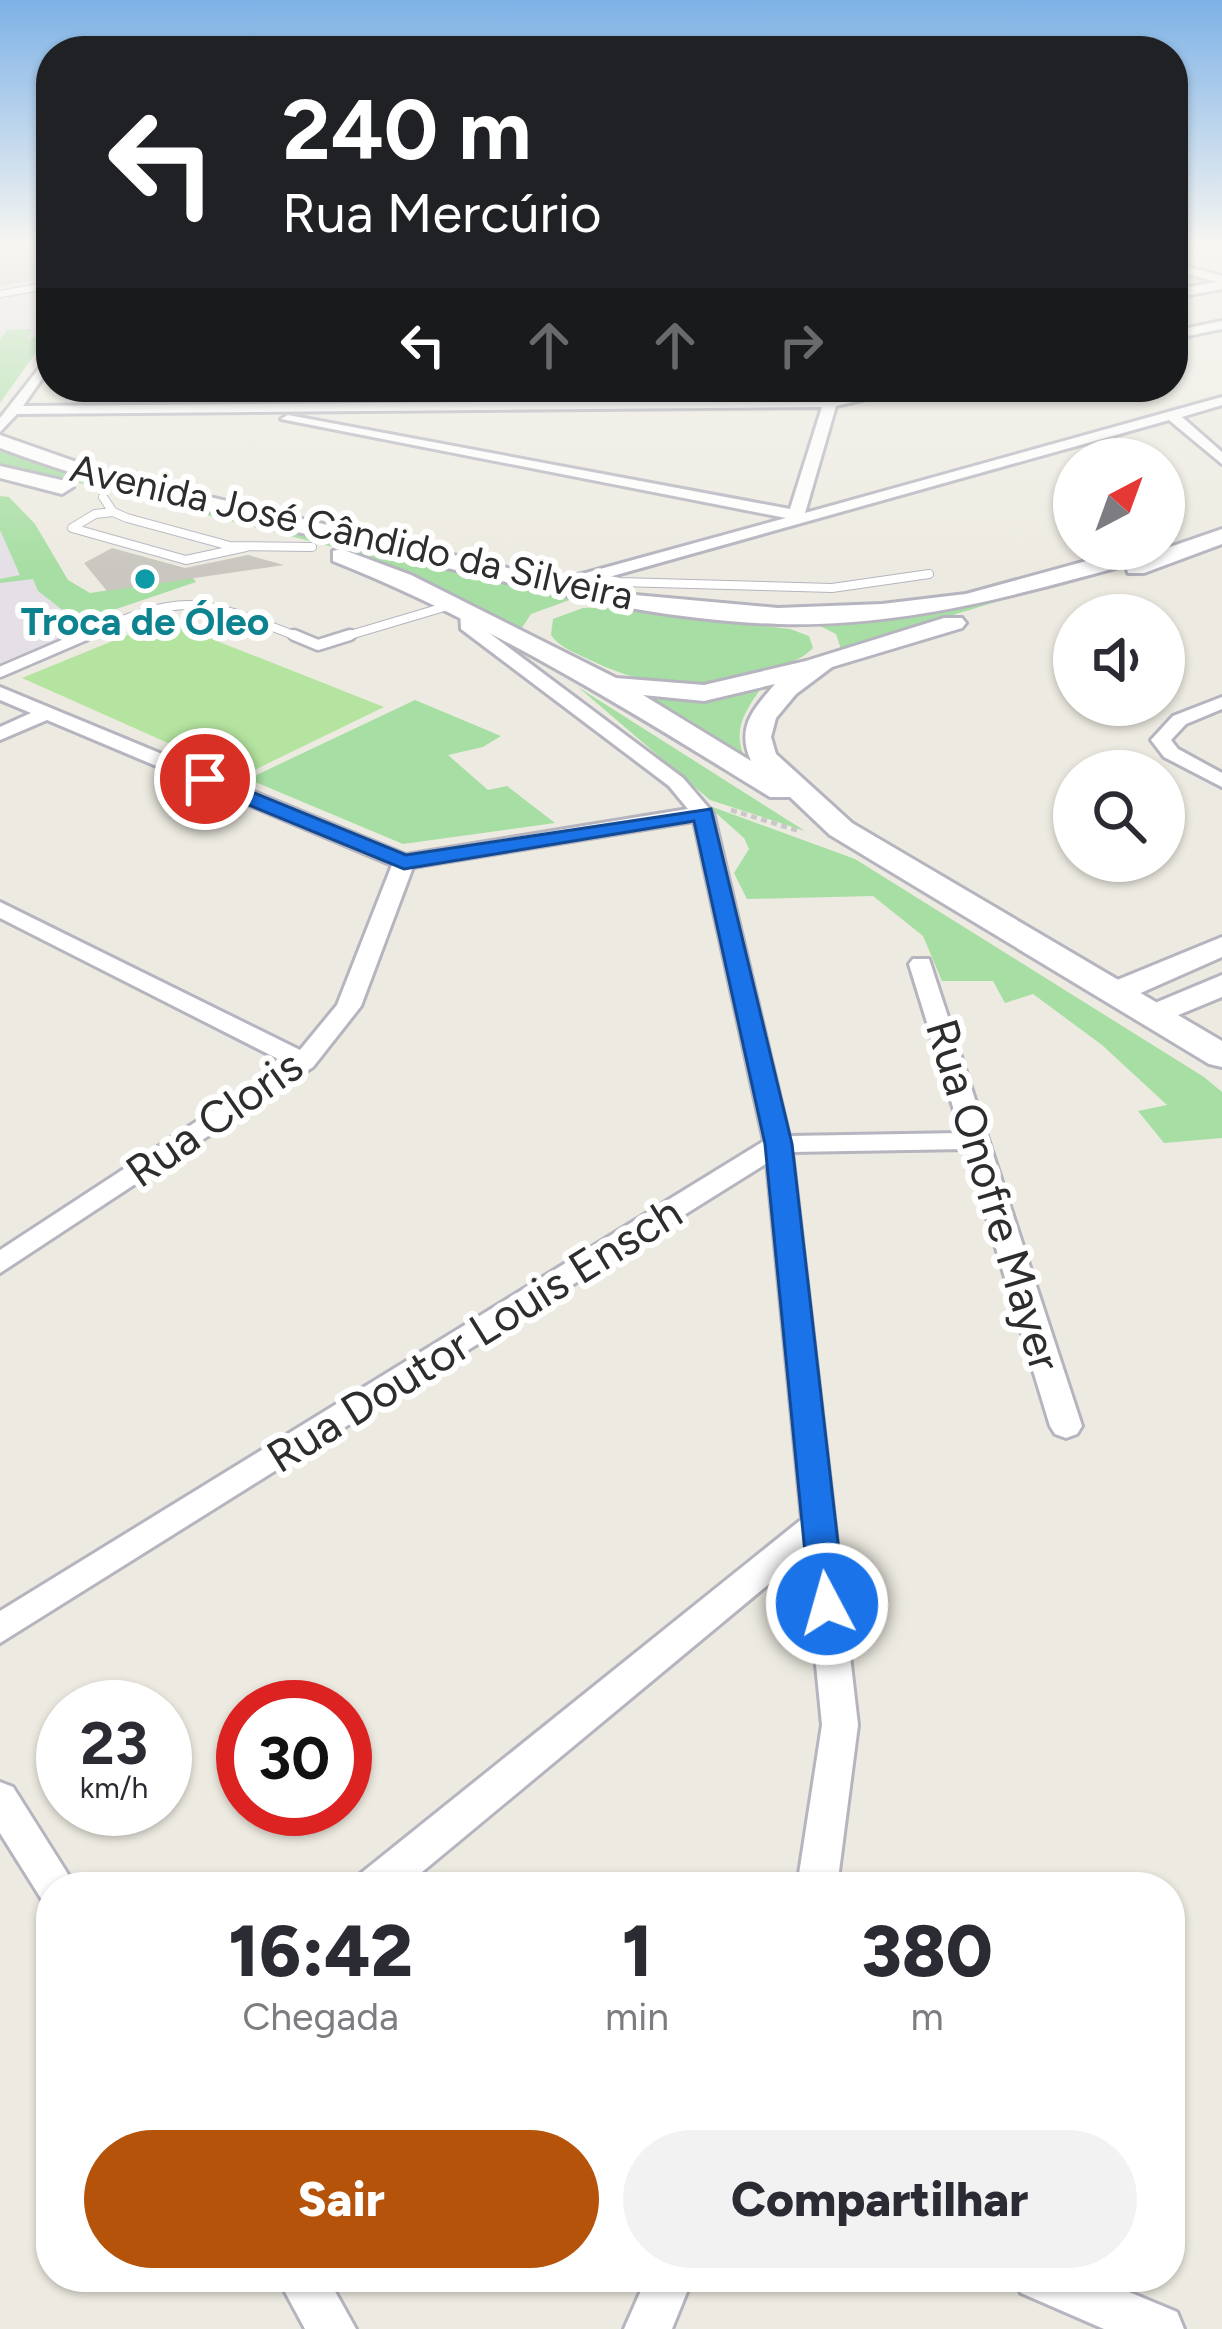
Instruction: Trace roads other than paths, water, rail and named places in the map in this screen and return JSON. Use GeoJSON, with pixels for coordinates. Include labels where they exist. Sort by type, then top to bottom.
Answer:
{"type":"FeatureCollection","features":[{"type":"Feature","properties":{"kind":"main road","name":"Avenida José Cândido da Silveira"},"geometry":{"type":"LineString","coordinates":[[0,441],[98,477],[551,607],[613,600],[778,616],[882,612],[968,601],[1080,570]]}},
{"type":"Feature","properties":{"kind":"main road","name":"Avenida José Cândido da Silveira"},"geometry":{"type":"LineString","coordinates":[[4,473],[108,504],[362,562],[603,682],[841,829]]}},
{"type":"Feature","properties":{"kind":"main road","name":"Avenida José Cândido da Silveira"},"geometry":{"type":"LineString","coordinates":[[1185,543],[1222,535]]}},
{"type":"Feature","properties":{"kind":"main road"},"geometry":{"type":"LineString","coordinates":[[603,682],[704,693],[1031,602],[1222,535]]}},
{"type":"Feature","properties":{"kind":"main road"},"geometry":{"type":"LineString","coordinates":[[543,651],[536,635],[551,607]]}},
{"type":"Feature","properties":{"kind":"main road"},"geometry":{"type":"LineString","coordinates":[[778,616],[818,633],[830,646],[820,664],[786,688],[762,717],[757,737],[763,757],[841,829],[1222,1056]]}},
{"type":"Feature","properties":{"kind":"street"},"geometry":{"type":"LineString","coordinates":[[0,428],[36,382]]}},
{"type":"Feature","properties":{"kind":"street"},"geometry":{"type":"LineString","coordinates":[[551,607],[592,577],[1222,401]]}},
{"type":"Feature","properties":{"kind":"street"},"geometry":{"type":"LineString","coordinates":[[225,407],[254,402]]}},
{"type":"Feature","properties":{"kind":"street"},"geometry":{"type":"LineString","coordinates":[[9,413],[835,402]]}},
{"type":"Feature","properties":{"kind":"street"},"geometry":{"type":"LineString","coordinates":[[800,517],[830,403]]}},
{"type":"Feature","properties":{"kind":"street"},"geometry":{"type":"LineString","coordinates":[[225,407],[800,517]]}},
{"type":"Feature","properties":{"kind":"street"},"geometry":{"type":"LineString","coordinates":[[1174,417],[1222,460]]}},
{"type":"Feature","properties":{"kind":"street"},"geometry":{"type":"LineString","coordinates":[[459,609],[467,625],[676,782],[703,813],[778,1144],[840,1725],[819,1872]]}},
{"type":"Feature","properties":{"kind":"street"},"geometry":{"type":"LineString","coordinates":[[0,693],[404,862],[703,813]]}},
{"type":"Feature","properties":{"kind":"street"},"geometry":{"type":"LineString","coordinates":[[1222,703],[1169,726],[1161,740],[1171,753],[1222,781]]}},
{"type":"Feature","properties":{"kind":"street"},"geometry":{"type":"LineString","coordinates":[[0,734],[46,713]]}},
{"type":"Feature","properties":{"kind":"street","name":"Rua Cloris"},"geometry":{"type":"LineString","coordinates":[[7,1250],[304,1062],[349,1006],[404,862]]}},
{"type":"Feature","properties":{"kind":"street"},"geometry":{"type":"LineString","coordinates":[[0,909],[304,1062]]}},
{"type":"Feature","properties":{"kind":"street"},"geometry":{"type":"LineString","coordinates":[[1116,992],[1222,946]]}},
{"type":"Feature","properties":{"kind":"street","name":"Rua Onofre Mayer"},"geometry":{"type":"LineString","coordinates":[[921,964],[1066,1426]]}},
{"type":"Feature","properties":{"kind":"street"},"geometry":{"type":"LineString","coordinates":[[1154,1015],[1222,985]]}},
{"type":"Feature","properties":{"kind":"street"},"geometry":{"type":"LineString","coordinates":[[778,1144],[978,1141]]}},
{"type":"Feature","properties":{"kind":"street","name":"Rua Doutor Louis Ensch"},"geometry":{"type":"LineString","coordinates":[[0,1629],[778,1144]]}},
{"type":"Feature","properties":{"kind":"street"},"geometry":{"type":"LineString","coordinates":[[392,1872],[819,1524]]}},
{"type":"Feature","properties":{"kind":"street"},"geometry":{"type":"LineString","coordinates":[[0,1799],[46,1872]]}},
{"type":"Feature","properties":{"kind":"street"},"geometry":{"type":"LineString","coordinates":[[309,2292],[332,2329]]}},
{"type":"Feature","properties":{"kind":"street"},"geometry":{"type":"LineString","coordinates":[[648,2329],[664,2292]]}},
{"type":"Feature","properties":{"kind":"street"},"geometry":{"type":"LineString","coordinates":[[1072,2292],[1160,2329]]}},
{"type":"Feature","properties":{"kind":"lane"},"geometry":{"type":"LineString","coordinates":[[246,547],[108,504],[72,528],[186,560],[246,547],[312,548]]}},
{"type":"Feature","properties":{"kind":"lane"},"geometry":{"type":"LineString","coordinates":[[592,577],[832,588],[929,574]]}},
{"type":"Feature","properties":{"kind":"lane"},"geometry":{"type":"LineString","coordinates":[[0,672],[143,611],[190,602],[221,607],[317,645],[459,609]]}},
{"type":"Feature","properties":{"kind":"place","name":"Troca de Óleo"},"geometry":{"type":"Point","coordinates":[145,579]}}]}
